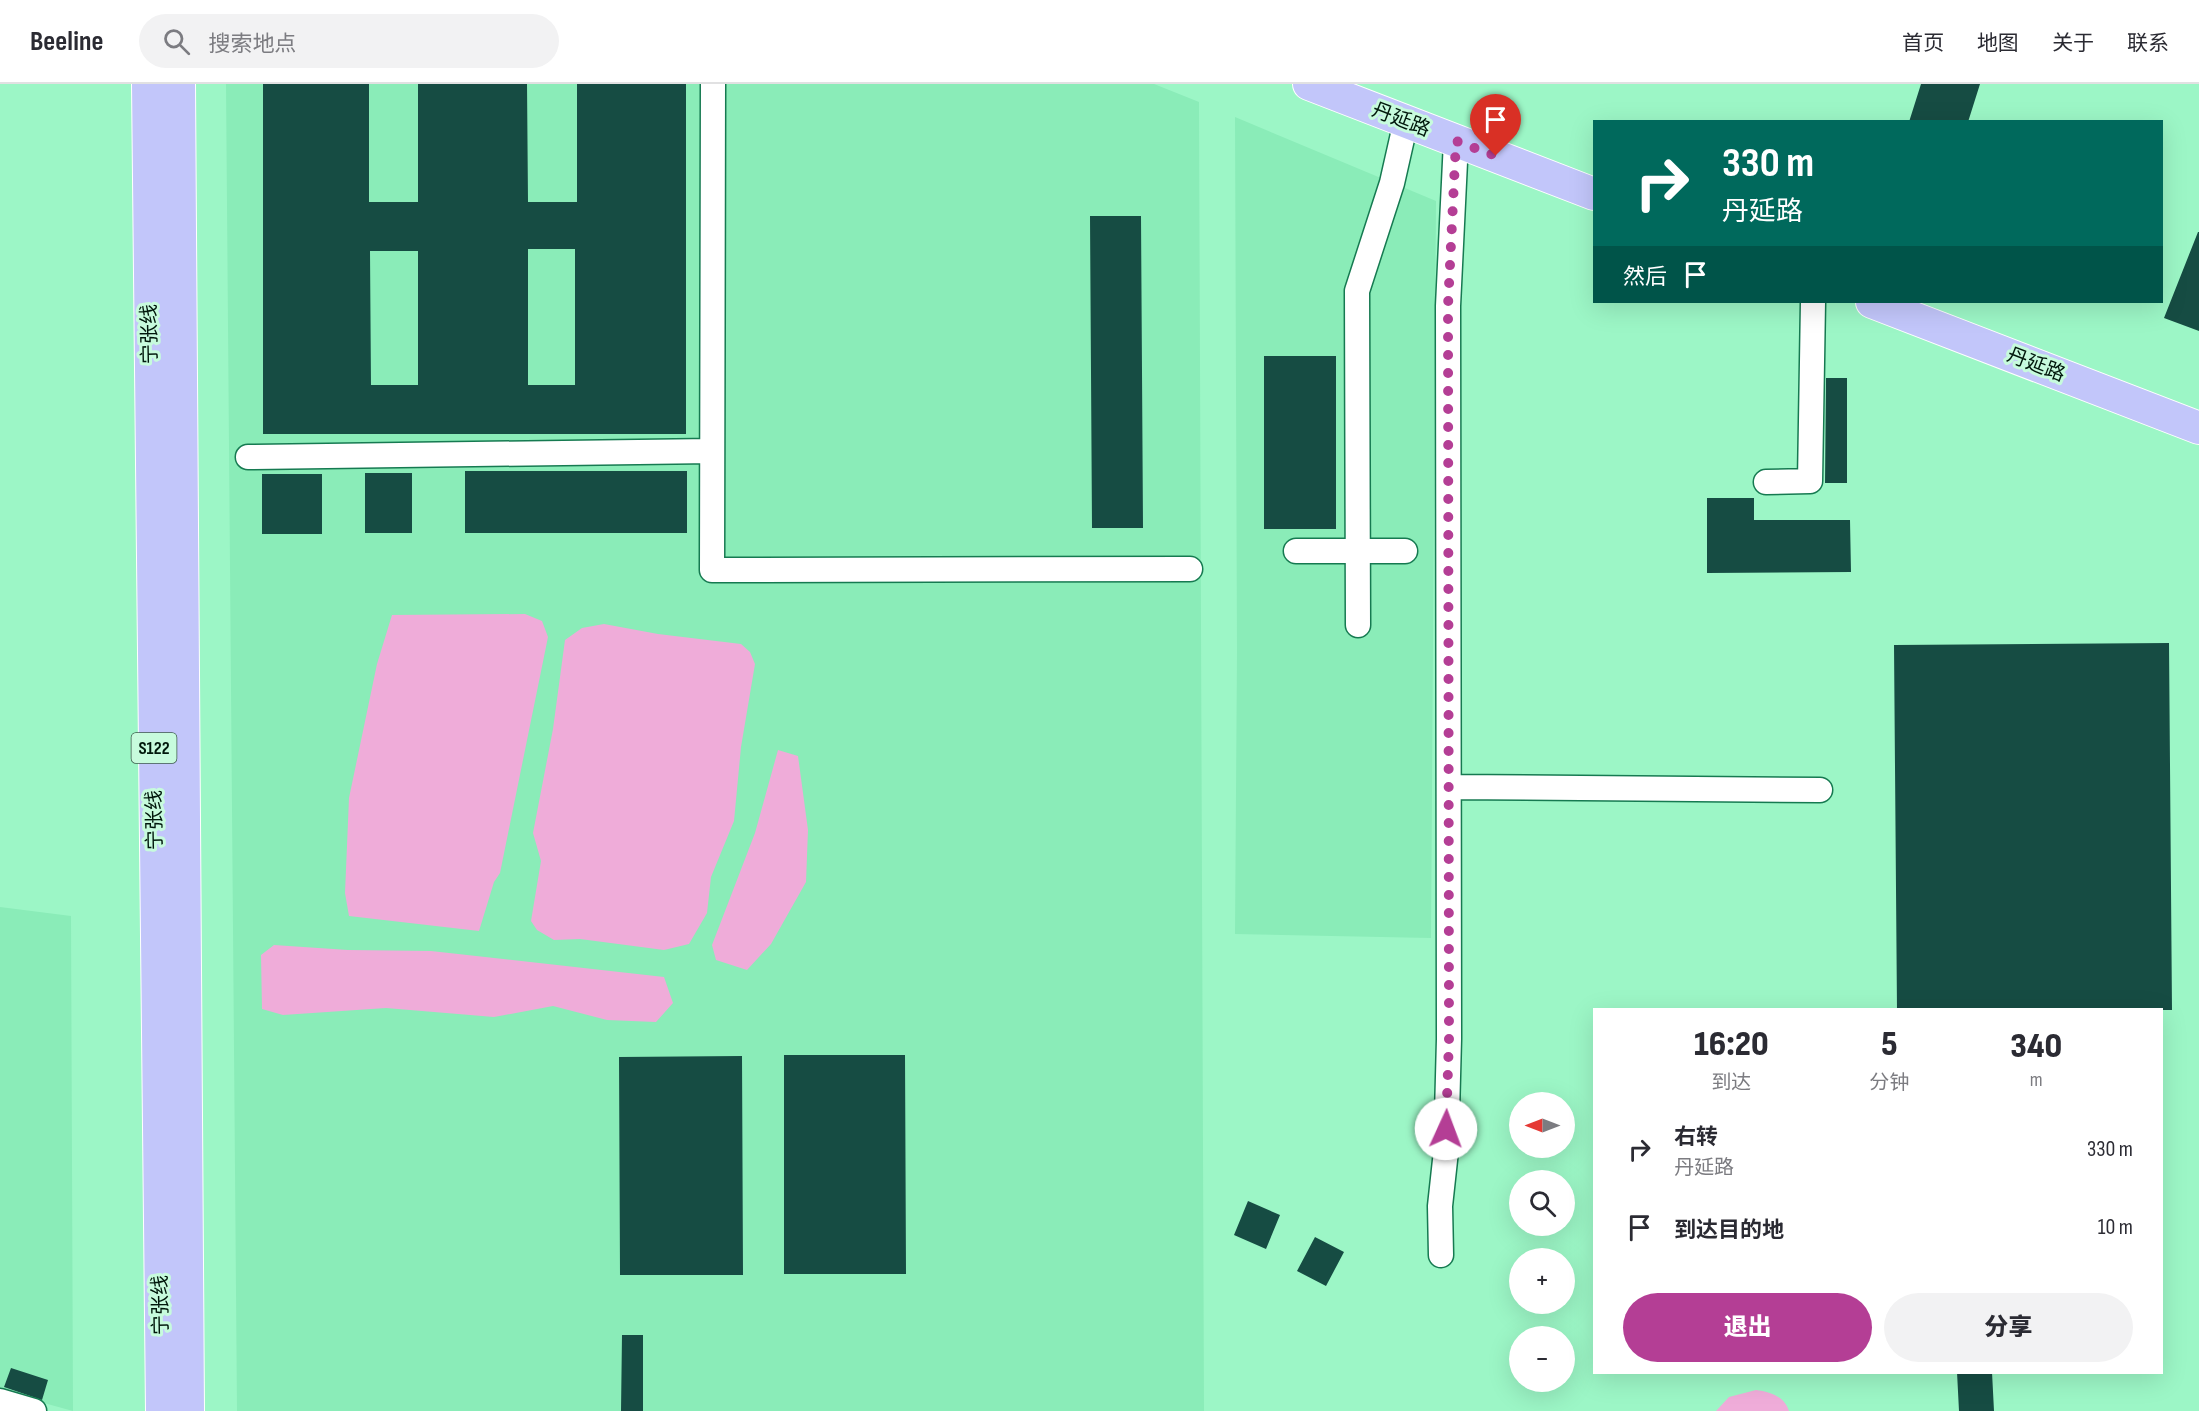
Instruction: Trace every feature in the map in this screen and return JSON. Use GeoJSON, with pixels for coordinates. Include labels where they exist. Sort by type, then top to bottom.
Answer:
{"type":"FeatureCollection","features":[{"type":"Feature","properties":{"kind":"main road","name":"宁张线"},"geometry":{"type":"LineString","coordinates":[[148,84],[162,1411]]}},
{"type":"Feature","properties":{"kind":"main road","name":"宁张线"},"geometry":{"type":"LineString","coordinates":[[179,84],[189,1411]]}},
{"type":"Feature","properties":{"kind":"main road","name":"丹延路"},"geometry":{"type":"LineString","coordinates":[[1309,84],[1593,194]]}},
{"type":"Feature","properties":{"kind":"main road","name":"丹延路"},"geometry":{"type":"LineString","coordinates":[[1875,303],[2199,428]]}},
{"type":"Feature","properties":{"kind":"street"},"geometry":{"type":"LineString","coordinates":[[712,84],[712,570],[1190,569]]}},
{"type":"Feature","properties":{"kind":"street"},"geometry":{"type":"LineString","coordinates":[[1358,625],[1357,291],[1392,183],[1406,121]]}},
{"type":"Feature","properties":{"kind":"street"},"geometry":{"type":"LineString","coordinates":[[1441,1255],[1440,1206],[1446,1151],[1449,1039],[1448,306],[1456,141]]}},
{"type":"Feature","properties":{"kind":"street"},"geometry":{"type":"LineString","coordinates":[[1766,482],[1810,481],[1813,303]]}},
{"type":"Feature","properties":{"kind":"street"},"geometry":{"type":"LineString","coordinates":[[248,457],[712,451]]}},
{"type":"Feature","properties":{"kind":"street"},"geometry":{"type":"LineString","coordinates":[[1296,551],[1405,551]]}},
{"type":"Feature","properties":{"kind":"street"},"geometry":{"type":"LineString","coordinates":[[1449,787],[1820,790]]}},
{"type":"Feature","properties":{"kind":"street"},"geometry":{"type":"LineString","coordinates":[[0,1401],[34,1411]]}},
{"type":"Feature","properties":{"kind":"shaded area"},"geometry":{"type":"Polygon","coordinates":[[[226,84],[1154,84],[1199,102],[1204,1411],[237,1411],[226,84]]]}},
{"type":"Feature","properties":{"kind":"shaded area"},"geometry":{"type":"Polygon","coordinates":[[[1235,117],[1436,201],[1431,938],[1235,934],[1237,652],[1235,117]]]}},
{"type":"Feature","properties":{"kind":"shaded area"},"geometry":{"type":"Polygon","coordinates":[[[525,614],[542,621],[548,637],[500,873],[494,882],[479,931],[349,916],[345,893],[349,798],[377,664],[392,615],[525,614]]]}},
{"type":"Feature","properties":{"kind":"shaded area"},"geometry":{"type":"Polygon","coordinates":[[[604,624],[658,634],[741,644],[750,652],[755,664],[741,747],[734,821],[711,877],[707,913],[689,944],[664,950],[580,939],[554,940],[537,930],[531,921],[541,861],[533,833],[553,729],[565,640],[582,628],[604,624]]]}},
{"type":"Feature","properties":{"kind":"shaded area"},"geometry":{"type":"Polygon","coordinates":[[[778,750],[798,756],[808,830],[806,882],[771,944],[747,970],[716,960],[712,945],[755,833],[778,750]]]}},
{"type":"Feature","properties":{"kind":"shaded area"},"geometry":{"type":"Polygon","coordinates":[[[0,907],[71,916],[73,1411],[0,1391],[0,907]]]}},
{"type":"Feature","properties":{"kind":"shaded area"},"geometry":{"type":"Polygon","coordinates":[[[274,945],[348,950],[431,951],[664,977],[673,1003],[656,1022],[607,1020],[553,1006],[494,1017],[386,1008],[283,1015],[262,1009],[261,955],[274,945]]]}},
{"type":"Feature","properties":{"kind":"shaded area"},"geometry":{"type":"Polygon","coordinates":[[[1756,1390],[1776,1396],[1784,1402],[1789,1411],[1716,1411],[1729,1397],[1756,1390]]]}},
{"type":"Feature","properties":{"kind":"building"},"geometry":{"type":"Polygon","coordinates":[[[263,84],[369,84],[369,202],[418,202],[418,84],[527,84],[528,202],[577,202],[577,84],[686,84],[686,434],[263,434],[263,84]],[[528,249],[528,385],[575,385],[575,249],[528,249]],[[370,251],[371,385],[418,385],[418,251],[370,251]]]}},
{"type":"Feature","properties":{"kind":"building"},"geometry":{"type":"Polygon","coordinates":[[[1921,84],[1980,84],[1969,120],[1910,120],[1921,84]]]}},
{"type":"Feature","properties":{"kind":"building"},"geometry":{"type":"Polygon","coordinates":[[[1090,216],[1141,216],[1143,528],[1092,528],[1090,216]]]}},
{"type":"Feature","properties":{"kind":"building"},"geometry":{"type":"Polygon","coordinates":[[[2199,232],[2199,331],[2164,318],[2199,232]]]}},
{"type":"Feature","properties":{"kind":"building"},"geometry":{"type":"Polygon","coordinates":[[[1264,356],[1336,356],[1336,529],[1264,529],[1264,356]]]}},
{"type":"Feature","properties":{"kind":"building"},"geometry":{"type":"Polygon","coordinates":[[[1826,378],[1847,378],[1847,483],[1825,483],[1826,378]]]}},
{"type":"Feature","properties":{"kind":"building"},"geometry":{"type":"Polygon","coordinates":[[[465,471],[687,471],[687,533],[465,533],[465,471]]]}},
{"type":"Feature","properties":{"kind":"building"},"geometry":{"type":"Polygon","coordinates":[[[365,473],[412,473],[412,533],[365,533],[365,473]]]}},
{"type":"Feature","properties":{"kind":"building"},"geometry":{"type":"Polygon","coordinates":[[[262,474],[322,474],[322,534],[262,534],[262,474]]]}},
{"type":"Feature","properties":{"kind":"building"},"geometry":{"type":"Polygon","coordinates":[[[1707,498],[1754,498],[1754,520],[1850,520],[1851,572],[1707,573],[1707,498]]]}},
{"type":"Feature","properties":{"kind":"building"},"geometry":{"type":"Polygon","coordinates":[[[2169,643],[2172,1010],[2163,1010],[2163,1008],[1897,1008],[1894,645],[2169,643]]]}},
{"type":"Feature","properties":{"kind":"building"},"geometry":{"type":"Polygon","coordinates":[[[784,1055],[905,1055],[906,1274],[784,1274],[784,1055]]]}},
{"type":"Feature","properties":{"kind":"building"},"geometry":{"type":"Polygon","coordinates":[[[742,1056],[743,1275],[620,1275],[619,1057],[742,1056]]]}},
{"type":"Feature","properties":{"kind":"building"},"geometry":{"type":"Polygon","coordinates":[[[1248,1201],[1280,1215],[1266,1249],[1234,1235],[1248,1201]]]}},
{"type":"Feature","properties":{"kind":"building"},"geometry":{"type":"Polygon","coordinates":[[[1315,1237],[1344,1252],[1326,1286],[1297,1271],[1315,1237]]]}},
{"type":"Feature","properties":{"kind":"building"},"geometry":{"type":"Polygon","coordinates":[[[622,1335],[643,1335],[643,1411],[621,1411],[622,1335]]]}},
{"type":"Feature","properties":{"kind":"building"},"geometry":{"type":"Polygon","coordinates":[[[11,1368],[48,1380],[42,1400],[4,1387],[11,1368]]]}},
{"type":"Feature","properties":{"kind":"building"},"geometry":{"type":"Polygon","coordinates":[[[1957,1374],[1992,1374],[1994,1411],[1959,1411],[1957,1374]]]}},
{"type":"Feature","properties":{"kind":"route"},"geometry":{"type":"LineString","coordinates":[[1446,1129],[1449,1039],[1448,306],[1456,141],[1496,156]]}}]}
